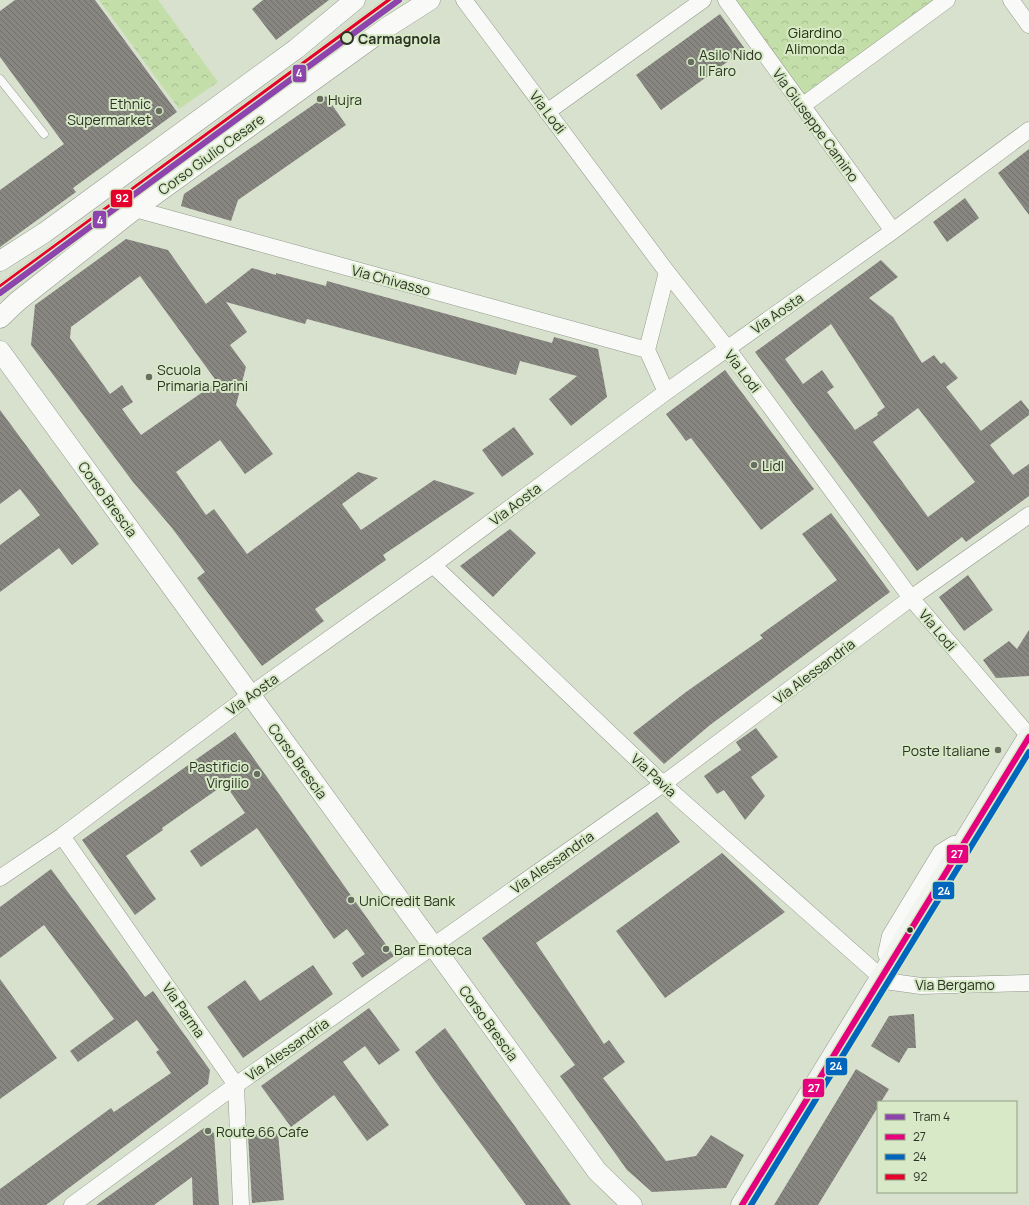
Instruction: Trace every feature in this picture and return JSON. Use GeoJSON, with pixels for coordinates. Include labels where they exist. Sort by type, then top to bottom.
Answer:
{"type":"FeatureCollection","features":[{"type":"Feature","properties":{"kind":"main road"},"geometry":{"type":"LineString","coordinates":[[742,1205],[962,848],[1029,736]]}},
{"type":"Feature","properties":{"kind":"street"},"geometry":{"type":"LineString","coordinates":[[0,261],[49,230],[290,53],[355,0]]}},
{"type":"Feature","properties":{"kind":"street","name":"Corso Giulio Cesare"},"geometry":{"type":"LineString","coordinates":[[0,318],[18,301],[135,209],[386,28],[430,0]]}},
{"type":"Feature","properties":{"kind":"street","name":"Via Lodi"},"geometry":{"type":"LineString","coordinates":[[464,0],[667,272],[727,348],[911,598],[1029,736]]}},
{"type":"Feature","properties":{"kind":"street"},"geometry":{"type":"LineString","coordinates":[[547,112],[703,0]]}},
{"type":"Feature","properties":{"kind":"street","name":"Via Giuseppe Camino"},"geometry":{"type":"LineString","coordinates":[[726,0],[893,231]]}},
{"type":"Feature","properties":{"kind":"street"},"geometry":{"type":"LineString","coordinates":[[802,106],[948,0]]}},
{"type":"Feature","properties":{"kind":"street"},"geometry":{"type":"LineString","coordinates":[[1011,0],[1029,25]]}},
{"type":"Feature","properties":{"kind":"street","name":"Via Aosta"},"geometry":{"type":"LineString","coordinates":[[0,878],[62,836],[250,695],[433,565],[666,392],[893,231],[1029,130]]}},
{"type":"Feature","properties":{"kind":"street","name":"Via Chivasso"},"geometry":{"type":"LineString","coordinates":[[135,209],[647,350]]}},
{"type":"Feature","properties":{"kind":"street"},"geometry":{"type":"LineString","coordinates":[[666,392],[647,350],[667,272]]}},
{"type":"Feature","properties":{"kind":"street","name":"Corso Brescia"},"geometry":{"type":"LineString","coordinates":[[0,351],[597,1170],[632,1205]]}},
{"type":"Feature","properties":{"kind":"street","name":"Via Alessandria"},"geometry":{"type":"LineString","coordinates":[[72,1205],[236,1085],[663,784],[911,598],[1029,515]]}},
{"type":"Feature","properties":{"kind":"street","name":"Via Pavia"},"geometry":{"type":"LineString","coordinates":[[433,565],[663,784],[886,971]]}},
{"type":"Feature","properties":{"kind":"street","name":"Via Parma"},"geometry":{"type":"LineString","coordinates":[[62,836],[236,1085]]}},
{"type":"Feature","properties":{"kind":"street","name":"Via Bergamo"},"geometry":{"type":"LineString","coordinates":[[886,971],[885,981],[921,986],[1029,983]]}},
{"type":"Feature","properties":{"kind":"street"},"geometry":{"type":"LineString","coordinates":[[236,1085],[241,1205]]}},
{"type":"Feature","properties":{"kind":"street","name":"Corso Brescia"},"geometry":{"type":"LineString","coordinates":[[597,1170],[613,1205]]}},
{"type":"Feature","properties":{"kind":"lane","name":"Corso Giulio Cesare"},"geometry":{"type":"LineString","coordinates":[[0,288],[391,0]]}},
{"type":"Feature","properties":{"kind":"lane"},"geometry":{"type":"LineString","coordinates":[[0,79],[44,134]]}},
{"type":"Feature","properties":{"kind":"green space"},"geometry":{"type":"Polygon","coordinates":[[[99,0],[158,0],[218,82],[179,109],[99,0]]]}},
{"type":"Feature","properties":{"kind":"green space","name":"Giardino Alimonda"},"geometry":{"type":"Polygon","coordinates":[[[735,0],[934,0],[805,95],[735,0]]]}},
{"type":"Feature","properties":{"kind":"building"},"geometry":{"type":"Polygon","coordinates":[[[15,0],[95,0],[177,112],[73,188],[76,192],[0,247],[0,190],[64,144],[0,57],[0,11],[15,0]]]}},
{"type":"Feature","properties":{"kind":"building"},"geometry":{"type":"Polygon","coordinates":[[[263,0],[329,0],[276,40],[252,9],[263,0]]]}},
{"type":"Feature","properties":{"kind":"building","name":"Asilo Nido Il Faro"},"geometry":{"type":"Polygon","coordinates":[[[720,14],[745,49],[661,110],[636,75],[720,14]]]}},
{"type":"Feature","properties":{"kind":"building"},"geometry":{"type":"Polygon","coordinates":[[[326,96],[346,125],[238,200],[231,221],[181,206],[184,194],[326,96]]]}},
{"type":"Feature","properties":{"kind":"building"},"geometry":{"type":"Polygon","coordinates":[[[1029,149],[1029,215],[998,173],[1029,149]]]}},
{"type":"Feature","properties":{"kind":"building"},"geometry":{"type":"Polygon","coordinates":[[[965,198],[979,218],[947,242],[933,222],[965,198]]]}},
{"type":"Feature","properties":{"kind":"building"},"geometry":{"type":"Polygon","coordinates":[[[126,239],[168,250],[206,304],[252,268],[326,286],[327,281],[552,343],[554,337],[598,349],[607,397],[571,426],[549,399],[577,376],[520,361],[516,375],[307,319],[305,324],[226,302],[247,332],[230,345],[246,367],[236,405],[273,454],[245,474],[220,440],[176,472],[206,515],[214,509],[247,554],[358,472],[378,478],[342,504],[361,530],[434,480],[475,493],[383,555],[386,560],[315,609],[324,621],[262,666],[197,578],[205,572],[172,528],[133,482],[31,345],[35,305],[126,239]],[[140,276],[71,327],[70,338],[110,394],[122,385],[133,402],[122,409],[141,435],[217,382],[140,276]]]}},
{"type":"Feature","properties":{"kind":"building"},"geometry":{"type":"Polygon","coordinates":[[[881,260],[898,277],[869,298],[893,317],[922,363],[934,355],[941,364],[944,362],[958,378],[946,387],[981,431],[1021,400],[1029,410],[1029,415],[990,445],[1013,475],[1029,464],[1029,496],[966,542],[962,537],[917,571],[755,352],[881,260]],[[831,324],[785,359],[803,384],[822,370],[834,387],[827,392],[855,430],[878,415],[877,413],[885,407],[831,324]],[[918,408],[873,442],[928,517],[975,482],[918,408]]]}},
{"type":"Feature","properties":{"kind":"building","name":"Lidl"},"geometry":{"type":"Polygon","coordinates":[[[725,370],[814,489],[761,530],[691,438],[686,441],[666,414],[725,370]]]}},
{"type":"Feature","properties":{"kind":"building"},"geometry":{"type":"Polygon","coordinates":[[[0,410],[99,544],[72,565],[59,548],[0,592],[0,545],[40,515],[20,489],[0,504],[0,410]]]}},
{"type":"Feature","properties":{"kind":"building"},"geometry":{"type":"Polygon","coordinates":[[[514,427],[534,454],[502,477],[482,450],[514,427]]]}},
{"type":"Feature","properties":{"kind":"building"},"geometry":{"type":"Polygon","coordinates":[[[831,513],[890,592],[710,725],[664,764],[633,733],[686,692],[763,638],[760,635],[837,580],[802,534],[831,513]]]}},
{"type":"Feature","properties":{"kind":"building"},"geometry":{"type":"Polygon","coordinates":[[[510,529],[536,553],[493,597],[460,566],[510,529]]]}},
{"type":"Feature","properties":{"kind":"building"},"geometry":{"type":"Polygon","coordinates":[[[968,575],[993,610],[964,631],[939,597],[968,575]]]}},
{"type":"Feature","properties":{"kind":"building"},"geometry":{"type":"Polygon","coordinates":[[[1029,630],[1029,676],[996,678],[983,660],[1009,641],[1017,649],[1029,630]]]}},
{"type":"Feature","properties":{"kind":"building"},"geometry":{"type":"Polygon","coordinates":[[[756,728],[778,757],[751,777],[765,796],[745,820],[724,790],[717,794],[704,776],[741,750],[736,742],[756,728]]]}},
{"type":"Feature","properties":{"kind":"building"},"geometry":{"type":"Polygon","coordinates":[[[235,732],[394,956],[362,978],[352,963],[365,954],[347,929],[334,939],[257,828],[201,867],[190,851],[245,813],[225,784],[162,828],[163,830],[126,856],[156,899],[135,915],[82,840],[235,732]]]}},
{"type":"Feature","properties":{"kind":"building"},"geometry":{"type":"Polygon","coordinates":[[[657,812],[680,842],[536,943],[604,1044],[609,1040],[625,1062],[603,1078],[666,1161],[696,1156],[711,1135],[744,1155],[726,1188],[652,1192],[627,1170],[560,1076],[575,1065],[482,938],[657,812]]]}},
{"type":"Feature","properties":{"kind":"building"},"geometry":{"type":"Polygon","coordinates":[[[722,853],[785,912],[665,998],[616,931],[722,853]]]}},
{"type":"Feature","properties":{"kind":"building"},"geometry":{"type":"Polygon","coordinates":[[[51,869],[145,997],[153,991],[210,1070],[208,1084],[46,1205],[0,1205],[0,1189],[111,1108],[114,1112],[171,1073],[156,1052],[159,1050],[137,1020],[78,1062],[70,1051],[114,1019],[44,925],[0,958],[0,907],[51,869]]]}},
{"type":"Feature","properties":{"kind":"building"},"geometry":{"type":"Polygon","coordinates":[[[313,965],[333,994],[243,1058],[207,1007],[245,980],[260,1001],[313,965]]]}},
{"type":"Feature","properties":{"kind":"building"},"geometry":{"type":"Polygon","coordinates":[[[0,979],[57,1058],[0,1099],[0,979]]]}},
{"type":"Feature","properties":{"kind":"building"},"geometry":{"type":"Polygon","coordinates":[[[369,1008],[400,1050],[379,1065],[365,1046],[343,1062],[389,1125],[367,1141],[334,1095],[291,1127],[261,1086],[369,1008]]]}},
{"type":"Feature","properties":{"kind":"building"},"geometry":{"type":"Polygon","coordinates":[[[914,1014],[916,1048],[908,1048],[899,1063],[871,1046],[889,1016],[914,1014]]]}},
{"type":"Feature","properties":{"kind":"building"},"geometry":{"type":"Polygon","coordinates":[[[445,1028],[571,1205],[526,1205],[434,1080],[415,1052],[445,1028]]]}},
{"type":"Feature","properties":{"kind":"building"},"geometry":{"type":"Polygon","coordinates":[[[856,1069],[889,1089],[882,1101],[877,1101],[877,1109],[818,1205],[774,1205],[856,1069]]]}},
{"type":"Feature","properties":{"kind":"building"},"geometry":{"type":"Polygon","coordinates":[[[204,1128],[214,1133],[219,1205],[193,1205],[192,1177],[154,1205],[96,1205],[204,1128]]]}},
{"type":"Feature","properties":{"kind":"building"},"geometry":{"type":"Polygon","coordinates":[[[278,1133],[284,1200],[252,1203],[248,1135],[278,1133]]]}},
{"type":"Feature","properties":{"kind":"tram line","name":"4"},"geometry":{"type":"LineString","coordinates":[[0,293],[399,0]]}},
{"type":"Feature","properties":{"kind":"transit line","name":"92"},"geometry":{"type":"LineString","coordinates":[[0,288],[391,0]]}},
{"type":"Feature","properties":{"kind":"transit line","name":"27"},"geometry":{"type":"LineString","coordinates":[[742,1205],[1029,737]]}},
{"type":"Feature","properties":{"kind":"transit line","name":"24"},"geometry":{"type":"LineString","coordinates":[[751,1205],[1029,752]]}},
{"type":"Feature","properties":{"kind":"place","name":"Carmagnola"},"geometry":{"type":"Point","coordinates":[347,38]}},
{"type":"Feature","properties":{"kind":"place","name":"Asilo Nido Il Faro"},"geometry":{"type":"Point","coordinates":[691,62]}},
{"type":"Feature","properties":{"kind":"place","name":"Hujra"},"geometry":{"type":"Point","coordinates":[320,99]}},
{"type":"Feature","properties":{"kind":"place","name":"Ethnic Supermarket"},"geometry":{"type":"Point","coordinates":[159,111]}},
{"type":"Feature","properties":{"kind":"place","name":"Scuola Primaria Parini"},"geometry":{"type":"Point","coordinates":[149,377]}},
{"type":"Feature","properties":{"kind":"place","name":"Lidl"},"geometry":{"type":"Point","coordinates":[754,465]}},
{"type":"Feature","properties":{"kind":"place","name":"Poste Italiane"},"geometry":{"type":"Point","coordinates":[998,750]}},
{"type":"Feature","properties":{"kind":"place","name":"Pastificio Virgilio"},"geometry":{"type":"Point","coordinates":[257,774]}},
{"type":"Feature","properties":{"kind":"place","name":"UniCredit Bank"},"geometry":{"type":"Point","coordinates":[351,900]}},
{"type":"Feature","properties":{"kind":"place","name":"Bar Enoteca"},"geometry":{"type":"Point","coordinates":[386,949]}},
{"type":"Feature","properties":{"kind":"place","name":"Route 66 Cafe"},"geometry":{"type":"Point","coordinates":[208,1131]}}]}
